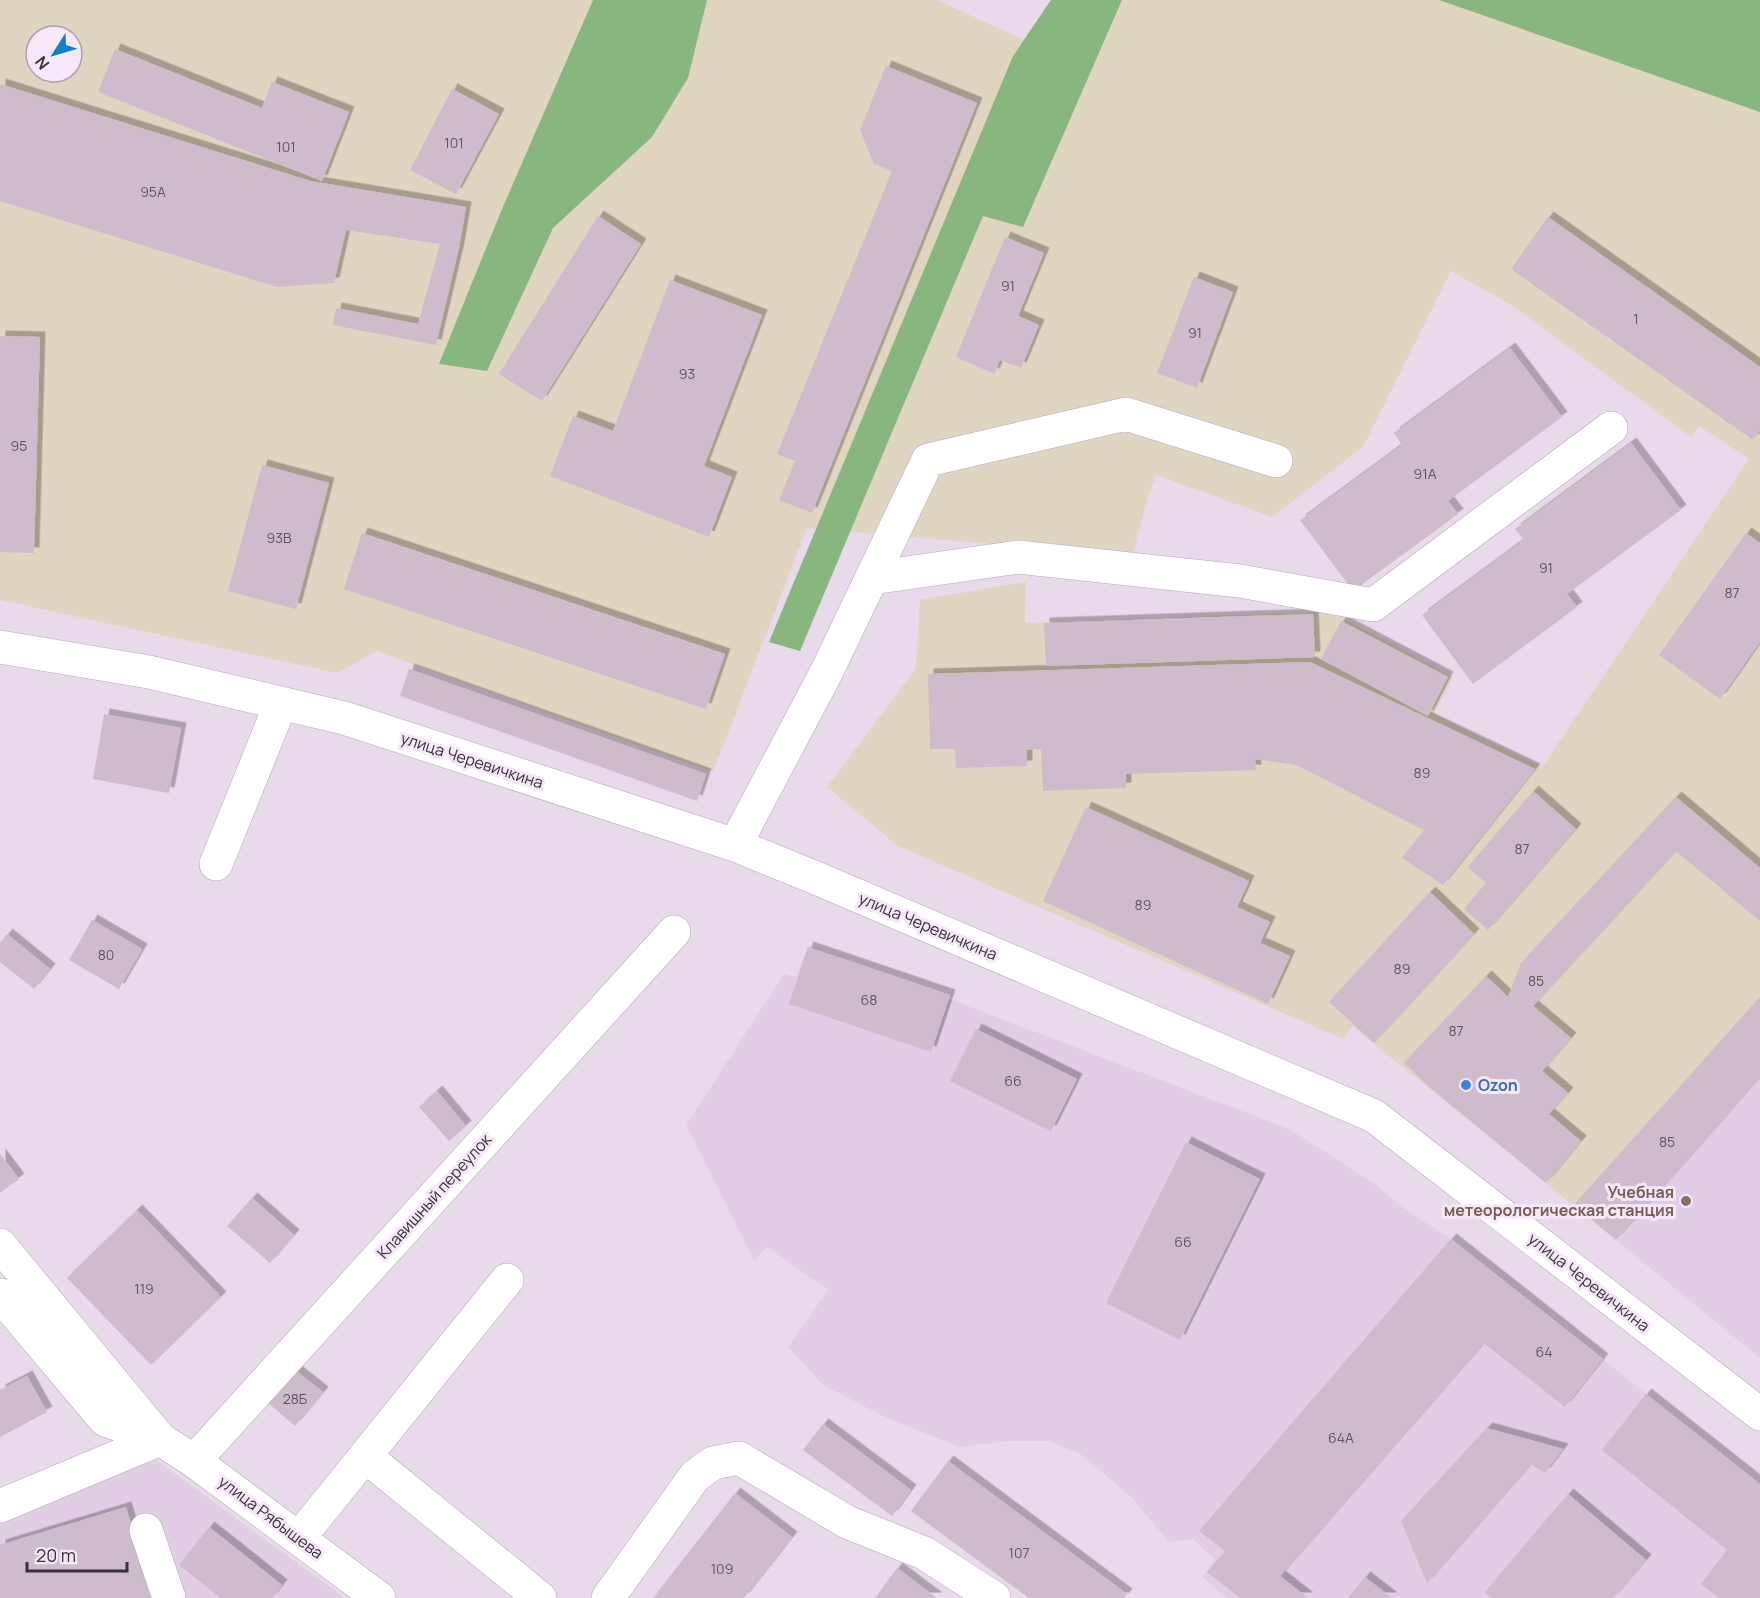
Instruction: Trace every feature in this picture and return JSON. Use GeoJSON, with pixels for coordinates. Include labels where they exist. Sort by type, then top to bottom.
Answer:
{"type":"FeatureCollection","features":[{"type":"Feature","properties":{"kind":"street"},"geometry":{"type":"LineString","coordinates":[[735,845],[821,681],[928,460],[1125,414],[1276,461]]}},
{"type":"Feature","properties":{"kind":"street"},"geometry":{"type":"LineString","coordinates":[[872,578],[1018,557],[1240,581],[1373,605],[1611,428]]}},
{"type":"Feature","properties":{"kind":"street","name":"улица Черевичкина"},"geometry":{"type":"LineString","coordinates":[[0,647],[149,672],[344,718],[735,845],[1374,1116],[1760,1414]]}},
{"type":"Feature","properties":{"kind":"street"},"geometry":{"type":"LineString","coordinates":[[216,864],[281,703]]}},
{"type":"Feature","properties":{"kind":"street","name":"Клавишный переулок"},"geometry":{"type":"LineString","coordinates":[[194,1461],[674,932]]}},
{"type":"Feature","properties":{"kind":"street","name":"улица Рябышева"},"geometry":{"type":"LineString","coordinates":[[0,1245],[18,1300],[160,1439],[194,1461],[380,1598]]}},
{"type":"Feature","properties":{"kind":"street"},"geometry":{"type":"LineString","coordinates":[[299,1538],[507,1280]]}},
{"type":"Feature","properties":{"kind":"street"},"geometry":{"type":"LineString","coordinates":[[0,1506],[160,1439]]}},
{"type":"Feature","properties":{"kind":"street"},"geometry":{"type":"LineString","coordinates":[[365,1456],[540,1598]]}},
{"type":"Feature","properties":{"kind":"street"},"geometry":{"type":"LineString","coordinates":[[608,1598],[695,1476],[713,1463],[739,1458],[847,1522],[924,1553],[994,1598]]}},
{"type":"Feature","properties":{"kind":"street"},"geometry":{"type":"LineString","coordinates":[[146,1530],[169,1598]]}},
{"type":"Feature","properties":{"kind":"shaded area"},"geometry":{"type":"Polygon","coordinates":[[[0,0],[937,0],[1057,55],[1100,0],[1760,0],[1760,1077],[1616,1240],[1352,1026],[1343,1039],[898,846],[827,787],[916,668],[920,600],[1026,582],[1025,623],[1315,612],[1341,617],[1453,677],[1434,714],[1542,767],[1749,459],[1699,426],[1691,437],[1511,305],[1451,271],[1363,447],[1272,517],[1156,475],[1132,556],[807,528],[713,772],[377,651],[337,673],[0,600],[0,0]]]}},
{"type":"Feature","properties":{"kind":"shaded area"},"geometry":{"type":"Polygon","coordinates":[[[808,945],[1289,1129],[1375,1184],[1405,1209],[1451,1239],[1760,1484],[1760,1598],[1227,1598],[1202,1577],[1215,1560],[1193,1539],[1169,1542],[1130,1496],[1082,1455],[1048,1441],[1008,1441],[960,1447],[891,1420],[823,1385],[788,1347],[828,1290],[767,1247],[754,1261],[686,1125],[784,974],[796,977],[808,945]]]}},
{"type":"Feature","properties":{"kind":"shaded area"},"geometry":{"type":"Polygon","coordinates":[[[1760,1077],[1760,1358],[1616,1240],[1760,1077]]]}},
{"type":"Feature","properties":{"kind":"shaded area"},"geometry":{"type":"Polygon","coordinates":[[[156,1460],[345,1598],[0,1598],[0,1517],[156,1460]]]}},
{"type":"Feature","properties":{"kind":"green space"},"geometry":{"type":"Polygon","coordinates":[[[593,0],[707,0],[688,78],[652,137],[553,228],[487,371],[439,364],[502,209],[593,0]]]}},
{"type":"Feature","properties":{"kind":"green space"},"geometry":{"type":"Polygon","coordinates":[[[1051,0],[1122,0],[1023,227],[983,216],[800,651],[769,642],[1013,56],[1051,0]]]}},
{"type":"Feature","properties":{"kind":"green space"},"geometry":{"type":"Polygon","coordinates":[[[1439,0],[1760,0],[1760,112],[1439,0]]]}},
{"type":"Feature","properties":{"kind":"building"},"geometry":{"type":"Polygon","coordinates":[[[115,49],[262,108],[272,82],[349,112],[322,181],[98,92],[115,49]]]}},
{"type":"Feature","properties":{"kind":"building"},"geometry":{"type":"Polygon","coordinates":[[[886,66],[977,103],[812,513],[779,500],[795,461],[777,454],[892,171],[874,164],[860,130],[886,66]]]}},
{"type":"Feature","properties":{"kind":"building"},"geometry":{"type":"Polygon","coordinates":[[[0,84],[310,181],[466,207],[459,248],[436,345],[333,325],[336,308],[418,324],[440,244],[346,230],[334,283],[277,287],[0,201],[0,84]]]}},
{"type":"Feature","properties":{"kind":"building"},"geometry":{"type":"Polygon","coordinates":[[[452,89],[499,114],[456,194],[410,170],[452,89]]]}},
{"type":"Feature","properties":{"kind":"building"},"geometry":{"type":"Polygon","coordinates":[[[598,216],[641,244],[542,401],[499,374],[598,216]]]}},
{"type":"Feature","properties":{"kind":"building"},"geometry":{"type":"Polygon","coordinates":[[[1548,217],[1760,367],[1760,430],[1753,440],[1511,269],[1548,217]]]}},
{"type":"Feature","properties":{"kind":"building"},"geometry":{"type":"Polygon","coordinates":[[[1005,237],[1044,253],[1018,316],[1039,325],[1021,368],[1000,360],[994,374],[956,357],[1005,237]]]}},
{"type":"Feature","properties":{"kind":"building"},"geometry":{"type":"Polygon","coordinates":[[[1194,277],[1233,292],[1197,388],[1157,373],[1194,277]]]}},
{"type":"Feature","properties":{"kind":"building"},"geometry":{"type":"Polygon","coordinates":[[[670,280],[762,315],[704,466],[732,477],[709,537],[550,476],[573,416],[613,431],[670,280]]]}},
{"type":"Feature","properties":{"kind":"building"},"geometry":{"type":"Polygon","coordinates":[[[0,336],[40,337],[34,553],[0,552],[0,336]]]}},
{"type":"Feature","properties":{"kind":"building"},"geometry":{"type":"Polygon","coordinates":[[[1510,348],[1562,417],[1448,501],[1458,514],[1353,591],[1300,520],[1402,445],[1394,433],[1510,348]]]}},
{"type":"Feature","properties":{"kind":"building"},"geometry":{"type":"Polygon","coordinates":[[[1631,443],[1681,510],[1567,594],[1577,607],[1473,684],[1422,615],[1524,540],[1515,529],[1631,443]]]}},
{"type":"Feature","properties":{"kind":"building"},"geometry":{"type":"Polygon","coordinates":[[[262,465],[329,483],[296,609],[228,591],[262,465]]]}},
{"type":"Feature","properties":{"kind":"building"},"geometry":{"type":"Polygon","coordinates":[[[362,533],[725,654],[706,709],[344,589],[362,533]]]}},
{"type":"Feature","properties":{"kind":"building"},"geometry":{"type":"Polygon","coordinates":[[[1746,533],[1760,543],[1760,642],[1720,699],[1659,655],[1746,533]]]}},
{"type":"Feature","properties":{"kind":"building"},"geometry":{"type":"Polygon","coordinates":[[[1313,614],[1315,657],[1046,666],[1044,623],[1313,614]]]}},
{"type":"Feature","properties":{"kind":"building"},"geometry":{"type":"Polygon","coordinates":[[[1341,621],[1448,677],[1428,716],[1321,659],[1341,621]]]}},
{"type":"Feature","properties":{"kind":"building"},"geometry":{"type":"Polygon","coordinates":[[[1310,662],[1535,769],[1443,885],[1402,858],[1424,830],[1296,765],[1255,759],[1256,770],[1126,774],[1126,788],[1043,791],[1041,749],[1027,750],[1027,766],[956,768],[955,749],[930,749],[928,674],[1310,662]]]}},
{"type":"Feature","properties":{"kind":"building"},"geometry":{"type":"Polygon","coordinates":[[[409,669],[706,774],[697,801],[400,696],[409,669]]]}},
{"type":"Feature","properties":{"kind":"building"},"geometry":{"type":"Polygon","coordinates":[[[104,714],[181,728],[169,793],[93,779],[104,714]]]}},
{"type":"Feature","properties":{"kind":"building"},"geometry":{"type":"Polygon","coordinates":[[[1533,791],[1576,829],[1488,930],[1464,909],[1486,883],[1468,867],[1533,791]]]}},
{"type":"Feature","properties":{"kind":"building"},"geometry":{"type":"Polygon","coordinates":[[[1676,797],[1760,868],[1760,921],[1676,851],[1533,1006],[1571,1038],[1542,1071],[1568,1093],[1549,1114],[1581,1141],[1546,1183],[1427,1085],[1404,1063],[1486,976],[1508,997],[1521,963],[1676,797]]]}},
{"type":"Feature","properties":{"kind":"building"},"geometry":{"type":"Polygon","coordinates":[[[1086,807],[1249,881],[1237,907],[1270,922],[1260,943],[1290,956],[1268,1004],[1043,901],[1086,807]]]}},
{"type":"Feature","properties":{"kind":"building"},"geometry":{"type":"Polygon","coordinates":[[[1430,892],[1474,934],[1374,1043],[1329,1002],[1430,892]]]}},
{"type":"Feature","properties":{"kind":"building"},"geometry":{"type":"Polygon","coordinates":[[[92,920],[142,949],[119,989],[69,960],[92,920]]]}},
{"type":"Feature","properties":{"kind":"building"},"geometry":{"type":"Polygon","coordinates":[[[7,934],[50,969],[34,989],[0,962],[0,943],[7,934]]]}},
{"type":"Feature","properties":{"kind":"building"},"geometry":{"type":"Polygon","coordinates":[[[808,947],[950,995],[931,1052],[789,1004],[808,947]]]}},
{"type":"Feature","properties":{"kind":"building"},"geometry":{"type":"Polygon","coordinates":[[[1760,997],[1760,1077],[1616,1240],[1574,1205],[1760,997]]]}},
{"type":"Feature","properties":{"kind":"building"},"geometry":{"type":"Polygon","coordinates":[[[976,1029],[1077,1079],[1051,1131],[950,1081],[976,1029]]]}},
{"type":"Feature","properties":{"kind":"building"},"geometry":{"type":"Polygon","coordinates":[[[437,1091],[466,1126],[449,1141],[419,1107],[437,1091]]]}},
{"type":"Feature","properties":{"kind":"building"},"geometry":{"type":"Polygon","coordinates":[[[1186,1142],[1260,1179],[1180,1340],[1106,1303],[1186,1142]]]}},
{"type":"Feature","properties":{"kind":"building"},"geometry":{"type":"Polygon","coordinates":[[[0,1154],[19,1179],[0,1193],[0,1154]]]}},
{"type":"Feature","properties":{"kind":"building"},"geometry":{"type":"Polygon","coordinates":[[[252,1198],[294,1235],[270,1263],[227,1226],[252,1198]]]}},
{"type":"Feature","properties":{"kind":"building"},"geometry":{"type":"Polygon","coordinates":[[[137,1210],[221,1297],[151,1365],[67,1278],[137,1210]]]}},
{"type":"Feature","properties":{"kind":"building"},"geometry":{"type":"Polygon","coordinates":[[[1451,1239],[1603,1359],[1565,1407],[1484,1343],[1280,1576],[1308,1598],[1240,1598],[1207,1572],[1225,1551],[1199,1531],[1451,1239]]]}},
{"type":"Feature","properties":{"kind":"building"},"geometry":{"type":"Polygon","coordinates":[[[295,1370],[323,1392],[295,1426],[268,1403],[295,1370]]]}},
{"type":"Feature","properties":{"kind":"building"},"geometry":{"type":"Polygon","coordinates":[[[27,1376],[47,1412],[0,1437],[0,1390],[27,1376]]]}},
{"type":"Feature","properties":{"kind":"building"},"geometry":{"type":"Polygon","coordinates":[[[1646,1394],[1760,1484],[1760,1598],[1719,1598],[1701,1584],[1727,1550],[1602,1450],[1646,1394]]]}},
{"type":"Feature","properties":{"kind":"building"},"geometry":{"type":"Polygon","coordinates":[[[823,1424],[911,1490],[892,1516],[803,1450],[823,1424]]]}},
{"type":"Feature","properties":{"kind":"building"},"geometry":{"type":"Polygon","coordinates":[[[1487,1428],[1563,1449],[1545,1473],[1531,1464],[1427,1583],[1401,1521],[1487,1428]]]}},
{"type":"Feature","properties":{"kind":"building"},"geometry":{"type":"Polygon","coordinates":[[[948,1461],[1127,1594],[1124,1598],[1029,1598],[911,1511],[948,1461]]]}},
{"type":"Feature","properties":{"kind":"building"},"geometry":{"type":"Polygon","coordinates":[[[735,1493],[792,1537],[744,1598],[653,1598],[735,1493]]]}},
{"type":"Feature","properties":{"kind":"building"},"geometry":{"type":"Polygon","coordinates":[[[1568,1494],[1646,1560],[1613,1598],[1492,1598],[1485,1592],[1568,1494]]]}},
{"type":"Feature","properties":{"kind":"building"},"geometry":{"type":"Polygon","coordinates":[[[126,1507],[153,1598],[0,1598],[0,1545],[126,1507]]]}},
{"type":"Feature","properties":{"kind":"building"},"geometry":{"type":"Polygon","coordinates":[[[209,1527],[282,1585],[272,1598],[221,1598],[179,1565],[209,1527]]]}},
{"type":"Feature","properties":{"kind":"building"},"geometry":{"type":"Polygon","coordinates":[[[897,1568],[937,1598],[875,1598],[897,1568]]]}},
{"type":"Feature","properties":{"kind":"building"},"geometry":{"type":"Polygon","coordinates":[[[1365,1577],[1392,1598],[1348,1598],[1365,1577]]]}},
{"type":"Feature","properties":{"kind":"place","name":"Ozon"},"geometry":{"type":"Point","coordinates":[1466,1085]}},
{"type":"Feature","properties":{"kind":"place","name":"Учебная метеорологическая станция"},"geometry":{"type":"Point","coordinates":[1686,1201]}}]}
